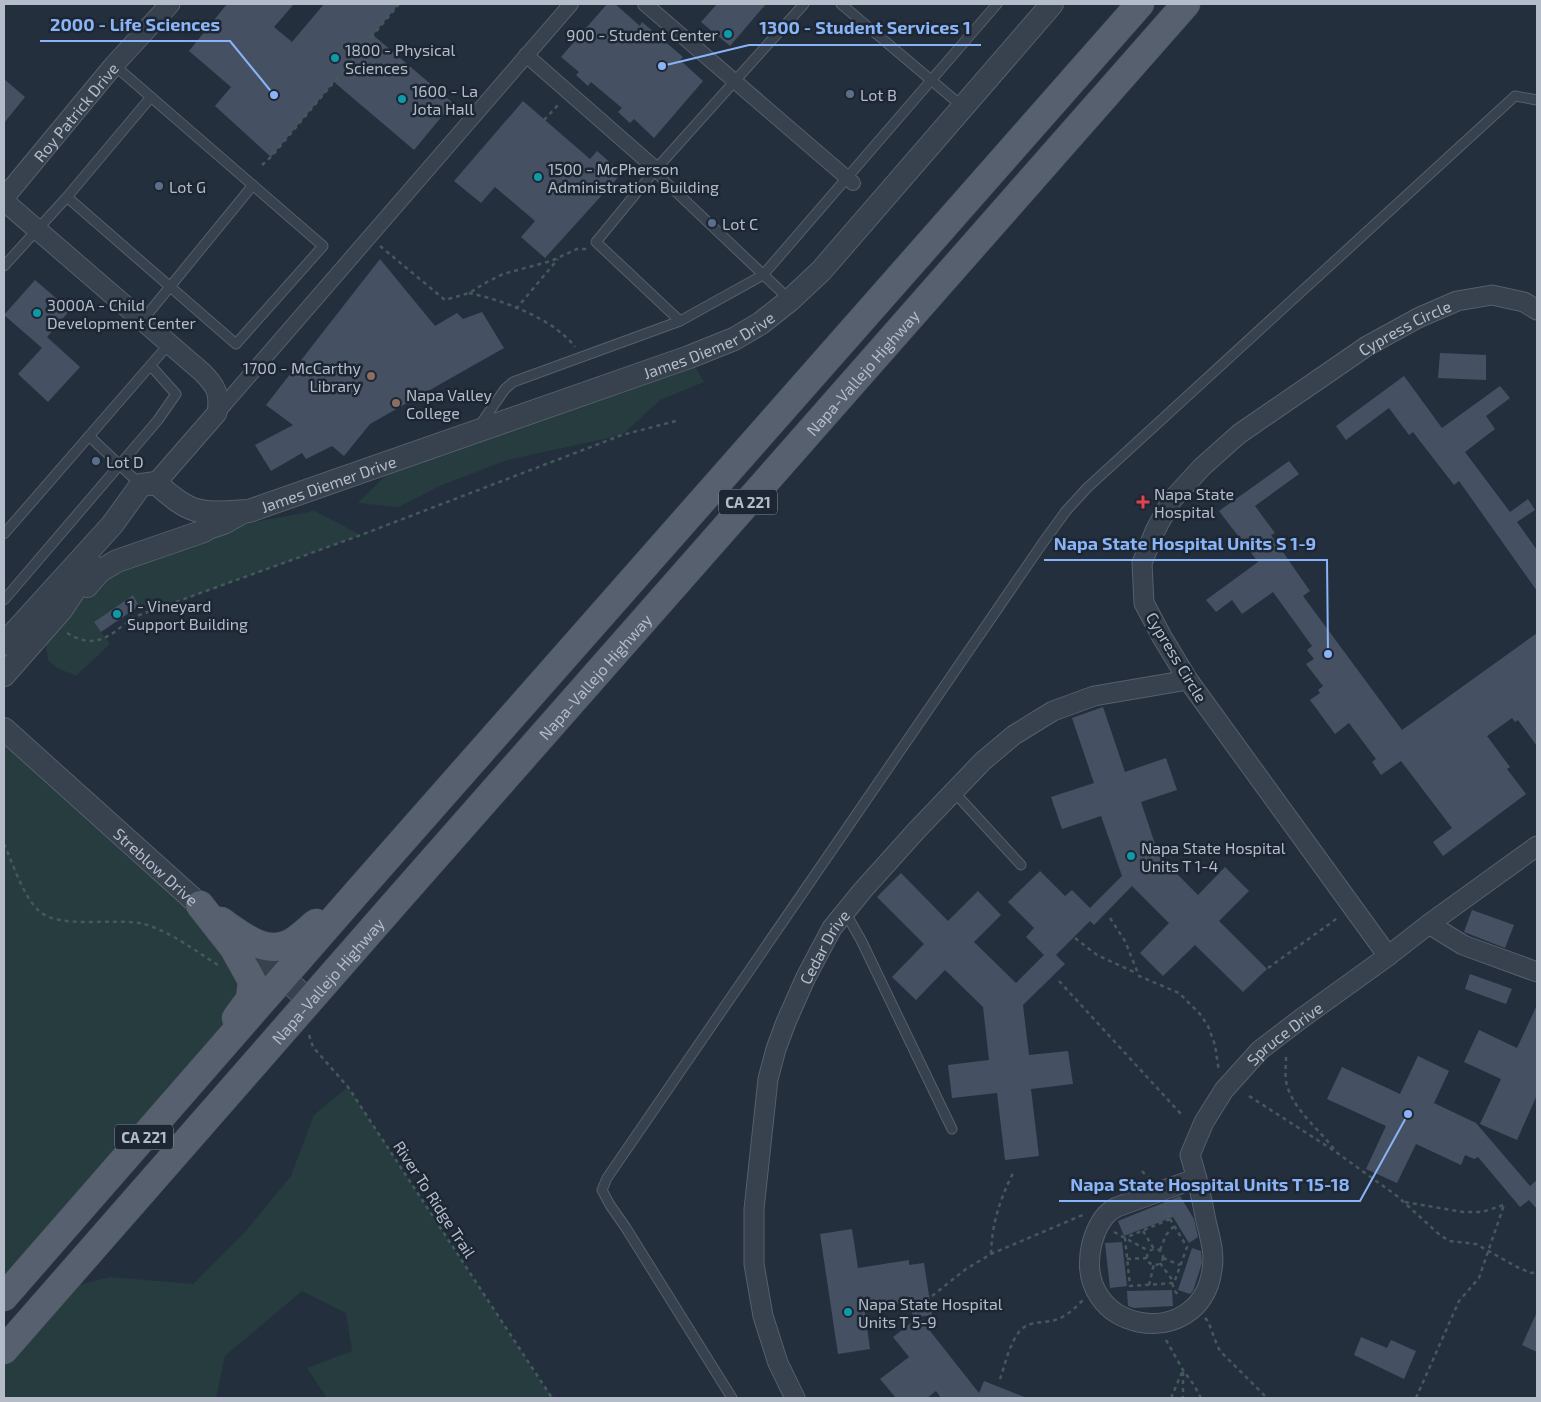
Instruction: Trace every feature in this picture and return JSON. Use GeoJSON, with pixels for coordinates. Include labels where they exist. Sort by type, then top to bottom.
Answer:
{"type":"FeatureCollection","features":[{"type":"Feature","properties":{"kind":"main road","name":"CA 221"},"geometry":{"type":"LineString","coordinates":[[4,1297],[360,889],[1140,4]]}},
{"type":"Feature","properties":{"kind":"main road","name":"Napa-Vallejo Highway"},"geometry":{"type":"LineString","coordinates":[[4,1350],[1186,4]]}},
{"type":"Feature","properties":{"kind":"main road"},"geometry":{"type":"LineString","coordinates":[[200,905],[235,931],[256,943],[272,948],[281,947],[295,940],[360,889]]}},
{"type":"Feature","properties":{"kind":"main road"},"geometry":{"type":"LineString","coordinates":[[195,1079],[250,998],[252,981],[233,947],[200,905]]}},
{"type":"Feature","properties":{"kind":"street","name":"Roy Patrick Drive"},"geometry":{"type":"LineString","coordinates":[[4,200],[114,65],[170,4]]}},
{"type":"Feature","properties":{"kind":"street"},"geometry":{"type":"LineString","coordinates":[[57,615],[80,580],[149,489],[571,4]]}},
{"type":"Feature","properties":{"kind":"street"},"geometry":{"type":"LineString","coordinates":[[645,4],[850,180]]}},
{"type":"Feature","properties":{"kind":"street","name":"James Diemer Drive"},"geometry":{"type":"LineString","coordinates":[[204,531],[225,524],[248,511],[689,357],[727,342],[761,323],[790,300],[821,271],[1052,4]]}},
{"type":"Feature","properties":{"kind":"street"},"geometry":{"type":"LineString","coordinates":[[526,55],[655,170]]}},
{"type":"Feature","properties":{"kind":"street"},"geometry":{"type":"LineString","coordinates":[[4,200],[210,381],[217,391],[219,400],[217,413]]}},
{"type":"Feature","properties":{"kind":"street","name":"Cypress Circle"},"geometry":{"type":"LineString","coordinates":[[1388,956],[1188,680],[1144,603],[1142,563],[1155,531],[1171,501],[1202,467],[1239,434],[1367,346],[1418,318],[1457,301],[1492,295],[1524,302],[1537,310]]}},
{"type":"Feature","properties":{"kind":"street"},"geometry":{"type":"LineString","coordinates":[[149,489],[188,528],[204,531]]}},
{"type":"Feature","properties":{"kind":"street"},"geometry":{"type":"LineString","coordinates":[[4,644],[112,524],[149,489]]}},
{"type":"Feature","properties":{"kind":"street","name":"James Diemer Drive"},"geometry":{"type":"LineString","coordinates":[[149,489],[192,510],[214,514],[248,511]]}},
{"type":"Feature","properties":{"kind":"street"},"geometry":{"type":"LineString","coordinates":[[4,675],[57,615],[100,571],[117,561],[204,531]]}},
{"type":"Feature","properties":{"kind":"street","name":"Cedar Drive"},"geometry":{"type":"LineString","coordinates":[[795,1398],[778,1364],[763,1316],[754,1264],[754,1209],[768,1079],[786,1022],[818,953],[832,928],[845,912],[916,831],[996,748],[1053,712],[1094,696],[1188,680]]}},
{"type":"Feature","properties":{"kind":"street","name":"Streblow Drive"},"geometry":{"type":"LineString","coordinates":[[4,729],[200,905],[284,977],[304,1008]]}},
{"type":"Feature","properties":{"kind":"street","name":"Spruce Drive"},"geometry":{"type":"LineString","coordinates":[[1197,1178],[1117,1206],[1094,1218],[1090,1266],[1100,1298],[1114,1312],[1131,1321],[1161,1323],[1180,1317],[1199,1301],[1209,1283],[1214,1254],[1197,1178],[1190,1155],[1204,1122],[1224,1090],[1260,1050],[1537,846]]}},
{"type":"Feature","properties":{"kind":"street"},"geometry":{"type":"LineString","coordinates":[[1430,924],[1463,945],[1537,972]]}},
{"type":"Feature","properties":{"kind":"lane"},"geometry":{"type":"LineString","coordinates":[[680,321],[596,242],[655,170],[804,4]]}},
{"type":"Feature","properties":{"kind":"lane"},"geometry":{"type":"LineString","coordinates":[[841,4],[963,107]]}},
{"type":"Feature","properties":{"kind":"lane"},"geometry":{"type":"LineString","coordinates":[[476,431],[509,385],[680,321],[763,275],[850,180],[997,4]]}},
{"type":"Feature","properties":{"kind":"lane"},"geometry":{"type":"LineString","coordinates":[[67,197],[236,344],[323,246],[114,65]]}},
{"type":"Feature","properties":{"kind":"lane"},"geometry":{"type":"LineString","coordinates":[[732,1398],[610,1205],[602,1190],[607,1178],[1066,511],[1087,488],[1515,96],[1537,100]]}},
{"type":"Feature","properties":{"kind":"lane"},"geometry":{"type":"LineString","coordinates":[[4,266],[67,197],[151,97]]}},
{"type":"Feature","properties":{"kind":"lane"},"geometry":{"type":"LineString","coordinates":[[655,170],[790,300]]}},
{"type":"Feature","properties":{"kind":"lane"},"geometry":{"type":"LineString","coordinates":[[142,321],[253,185]]}},
{"type":"Feature","properties":{"kind":"lane"},"geometry":{"type":"LineString","coordinates":[[4,534],[169,344]]}},
{"type":"Feature","properties":{"kind":"lane"},"geometry":{"type":"LineString","coordinates":[[4,600],[158,420],[176,394],[151,366]]}},
{"type":"Feature","properties":{"kind":"lane"},"geometry":{"type":"LineString","coordinates":[[89,436],[149,489]]}},
{"type":"Feature","properties":{"kind":"lane"},"geometry":{"type":"LineString","coordinates":[[954,792],[1021,864]]}},
{"type":"Feature","properties":{"kind":"lane"},"geometry":{"type":"LineString","coordinates":[[845,912],[861,940],[952,1129]]}},
{"type":"Feature","properties":{"kind":"path"},"geometry":{"type":"LineString","coordinates":[[262,165],[271,157],[399,4]]}},
{"type":"Feature","properties":{"kind":"path"},"geometry":{"type":"LineString","coordinates":[[544,120],[569,92]]}},
{"type":"Feature","properties":{"kind":"path"},"geometry":{"type":"LineString","coordinates":[[370,237],[445,300],[469,293],[503,274],[559,258],[577,249],[586,250],[596,242]]}},
{"type":"Feature","properties":{"kind":"path"},"geometry":{"type":"LineString","coordinates":[[516,308],[559,258]]}},
{"type":"Feature","properties":{"kind":"path"},"geometry":{"type":"LineString","coordinates":[[469,293],[493,299],[537,318],[560,332],[574,345],[582,357]]}},
{"type":"Feature","properties":{"kind":"path"},"geometry":{"type":"LineString","coordinates":[[57,615],[62,630],[78,640],[97,640],[110,635],[134,617],[361,535],[622,435],[676,421]]}},
{"type":"Feature","properties":{"kind":"path"},"geometry":{"type":"LineString","coordinates":[[4,844],[27,896],[44,915],[56,921],[128,922],[155,928],[174,936],[221,967]]}},
{"type":"Feature","properties":{"kind":"path"},"geometry":{"type":"LineString","coordinates":[[1268,968],[1352,907]]}},
{"type":"Feature","properties":{"kind":"path"},"geometry":{"type":"LineString","coordinates":[[1110,918],[1125,941],[1137,973]]}},
{"type":"Feature","properties":{"kind":"path"},"geometry":{"type":"LineString","coordinates":[[1075,938],[1098,955],[1137,973],[1143,979],[1180,993],[1200,1014],[1208,1026],[1215,1045],[1219,1072]]}},
{"type":"Feature","properties":{"kind":"path"},"geometry":{"type":"LineString","coordinates":[[1059,981],[1181,1114]]}},
{"type":"Feature","properties":{"kind":"path","name":"River To Ridge Trail"},"geometry":{"type":"LineString","coordinates":[[304,1008],[313,1047],[348,1087],[552,1398]]}},
{"type":"Feature","properties":{"kind":"path"},"geometry":{"type":"LineString","coordinates":[[1286,1057],[1286,1080],[1290,1092],[1303,1113],[1336,1152]]}},
{"type":"Feature","properties":{"kind":"path"},"geometry":{"type":"LineString","coordinates":[[1249,1096],[1336,1152],[1404,1202],[1441,1236],[1450,1241],[1476,1244],[1516,1267],[1537,1272]]}},
{"type":"Feature","properties":{"kind":"path"},"geometry":{"type":"LineString","coordinates":[[991,1254],[995,1218],[1014,1170]]}},
{"type":"Feature","properties":{"kind":"path"},"geometry":{"type":"LineString","coordinates":[[1404,1202],[1463,1212],[1482,1212],[1504,1205],[1479,1278],[1459,1301],[1416,1398]]}},
{"type":"Feature","properties":{"kind":"path"},"geometry":{"type":"LineString","coordinates":[[932,1296],[966,1268],[991,1254],[1094,1218],[1149,1252]]}},
{"type":"Feature","properties":{"kind":"path"},"geometry":{"type":"LineString","coordinates":[[1170,1219],[1187,1247],[1174,1283],[1130,1286],[1125,1238],[1170,1219]]}},
{"type":"Feature","properties":{"kind":"path"},"geometry":{"type":"LineString","coordinates":[[1160,1250],[1154,1249],[1149,1252],[1149,1262],[1154,1264],[1160,1263],[1163,1258],[1160,1250],[1166,1235],[1174,1226]]}},
{"type":"Feature","properties":{"kind":"path"},"geometry":{"type":"LineString","coordinates":[[1143,1230],[1154,1249]]}},
{"type":"Feature","properties":{"kind":"path"},"geometry":{"type":"LineString","coordinates":[[1127,1259],[1148,1258]]}},
{"type":"Feature","properties":{"kind":"path"},"geometry":{"type":"LineString","coordinates":[[1163,1258],[1181,1265]]}},
{"type":"Feature","properties":{"kind":"path"},"geometry":{"type":"LineString","coordinates":[[1149,1285],[1154,1264]]}},
{"type":"Feature","properties":{"kind":"path"},"geometry":{"type":"LineString","coordinates":[[1000,1379],[1020,1331],[1028,1325],[1059,1319],[1070,1312],[1086,1297]]}},
{"type":"Feature","properties":{"kind":"path"},"geometry":{"type":"LineString","coordinates":[[1208,1321],[1220,1351],[1267,1398]]}},
{"type":"Feature","properties":{"kind":"path"},"geometry":{"type":"LineString","coordinates":[[1166,1340],[1201,1398]]}},
{"type":"Feature","properties":{"kind":"path"},"geometry":{"type":"LineString","coordinates":[[1171,1398],[1183,1370]]}},
{"type":"Feature","properties":{"kind":"path"},"geometry":{"type":"LineString","coordinates":[[1183,1370],[1184,1398]]}},
{"type":"Feature","properties":{"kind":"green space"},"geometry":{"type":"Polygon","coordinates":[[[689,357],[704,382],[660,400],[622,435],[507,460],[437,487],[399,507],[358,503],[405,456],[689,357]]]}},
{"type":"Feature","properties":{"kind":"green space"},"geometry":{"type":"Polygon","coordinates":[[[314,511],[361,535],[158,609],[139,606],[133,595],[94,622],[110,644],[76,676],[57,668],[48,660],[46,646],[52,621],[83,590],[204,531],[314,511]]]}},
{"type":"Feature","properties":{"kind":"green space"},"geometry":{"type":"Polygon","coordinates":[[[4,729],[200,905],[250,999],[4,1297],[4,729]]]}},
{"type":"Feature","properties":{"kind":"green space"},"geometry":{"type":"Polygon","coordinates":[[[348,1087],[544,1387],[555,1398],[327,1398],[307,1368],[352,1351],[346,1313],[302,1291],[225,1356],[216,1398],[4,1398],[4,1350],[56,1291],[110,1277],[193,1284],[245,1232],[291,1176],[314,1115],[348,1087]]]}},
{"type":"Feature","properties":{"kind":"building"},"geometry":{"type":"Polygon","coordinates":[[[227,4],[294,4],[274,27],[292,42],[324,4],[399,4],[373,35],[453,103],[414,150],[334,82],[271,157],[215,106],[231,87],[189,51],[227,4]]]}},
{"type":"Feature","properties":{"kind":"building"},"geometry":{"type":"Polygon","coordinates":[[[607,4],[615,4],[640,26],[642,22],[683,57],[680,60],[703,81],[654,138],[634,119],[630,123],[618,112],[622,108],[591,82],[588,86],[576,75],[579,72],[561,57],[607,4]]]}},
{"type":"Feature","properties":{"kind":"building","name":"900 - Student Center"},"geometry":{"type":"Polygon","coordinates":[[[717,4],[766,4],[730,46],[701,22],[717,4]]]}},
{"type":"Feature","properties":{"kind":"building"},"geometry":{"type":"Polygon","coordinates":[[[4,79],[25,97],[4,123],[4,79]]]}},
{"type":"Feature","properties":{"kind":"building","name":"1500 - McPherson Administration Building"},"geometry":{"type":"Polygon","coordinates":[[[523,101],[590,159],[597,151],[622,173],[545,258],[521,237],[535,221],[495,187],[481,203],[454,181],[523,101]]]}},
{"type":"Feature","properties":{"kind":"building","name":"1700 - McCarthy Library"},"geometry":{"type":"Polygon","coordinates":[[[380,259],[435,326],[457,313],[463,319],[482,312],[504,348],[370,424],[344,456],[332,446],[306,459],[302,453],[271,471],[255,445],[293,425],[266,405],[380,259]]]}},
{"type":"Feature","properties":{"kind":"building"},"geometry":{"type":"Polygon","coordinates":[[[35,280],[70,310],[47,337],[80,367],[48,402],[18,374],[42,348],[4,315],[35,280]]]}},
{"type":"Feature","properties":{"kind":"building"},"geometry":{"type":"Polygon","coordinates":[[[1440,353],[1486,355],[1486,380],[1438,378],[1440,353]]]}},
{"type":"Feature","properties":{"kind":"building"},"geometry":{"type":"Polygon","coordinates":[[[1404,376],[1442,428],[1500,386],[1510,398],[1486,416],[1495,429],[1465,452],[1510,512],[1528,499],[1535,510],[1517,522],[1537,550],[1537,591],[1459,481],[1454,485],[1413,432],[1409,435],[1389,408],[1346,440],[1336,426],[1404,376]]]}},
{"type":"Feature","properties":{"kind":"building"},"geometry":{"type":"Polygon","coordinates":[[[1289,461],[1299,474],[1255,506],[1275,533],[1271,535],[1310,591],[1303,596],[1402,730],[1537,633],[1537,746],[1518,720],[1515,722],[1512,718],[1487,736],[1510,767],[1507,769],[1526,794],[1443,856],[1433,842],[1452,828],[1401,761],[1381,775],[1372,762],[1376,759],[1349,723],[1335,734],[1310,700],[1320,693],[1318,690],[1323,686],[1306,664],[1314,659],[1307,650],[1312,646],[1273,592],[1242,614],[1232,600],[1216,612],[1206,600],[1258,562],[1219,511],[1289,461]]]}},
{"type":"Feature","properties":{"kind":"building","name":"1 - Vineyard Support Building"},"geometry":{"type":"Polygon","coordinates":[[[133,595],[139,606],[101,632],[94,622],[133,595]]]}},
{"type":"Feature","properties":{"kind":"building"},"geometry":{"type":"Polygon","coordinates":[[[1103,707],[1125,772],[1166,758],[1177,790],[1141,802],[1159,856],[1198,895],[1225,867],[1249,891],[1219,921],[1267,969],[1243,992],[1195,945],[1163,976],[1140,953],[1169,923],[1132,886],[1094,925],[1090,921],[1056,955],[1065,964],[1023,1005],[1029,1055],[1068,1051],[1073,1084],[1031,1089],[1039,1156],[1005,1160],[997,1093],[952,1098],[948,1065],[989,1060],[983,1007],[945,970],[916,1000],[892,977],[924,944],[877,897],[901,873],[948,921],[978,891],[1001,915],[974,942],[1016,983],[1044,955],[1026,937],[1034,928],[1008,902],[1040,871],[1065,896],[1072,890],[1090,908],[1122,876],[1101,816],[1062,829],[1051,797],[1094,783],[1072,718],[1103,707]]]}},
{"type":"Feature","properties":{"kind":"building"},"geometry":{"type":"Polygon","coordinates":[[[1472,910],[1514,925],[1505,948],[1464,932],[1472,910]]]}},
{"type":"Feature","properties":{"kind":"building"},"geometry":{"type":"Polygon","coordinates":[[[1470,974],[1512,989],[1506,1004],[1465,989],[1470,974]]]}},
{"type":"Feature","properties":{"kind":"building"},"geometry":{"type":"Polygon","coordinates":[[[1537,1005],[1537,1095],[1517,1140],[1480,1124],[1501,1079],[1464,1062],[1479,1030],[1517,1048],[1537,1005]]]}},
{"type":"Feature","properties":{"kind":"building"},"geometry":{"type":"Polygon","coordinates":[[[1418,1056],[1449,1071],[1434,1103],[1476,1123],[1530,1186],[1537,1180],[1537,1209],[1529,1200],[1520,1207],[1478,1157],[1474,1159],[1465,1155],[1461,1165],[1416,1144],[1397,1183],[1366,1169],[1386,1126],[1327,1099],[1342,1067],[1400,1094],[1418,1056]]]}},
{"type":"Feature","properties":{"kind":"building"},"geometry":{"type":"Polygon","coordinates":[[[1180,1196],[1194,1219],[1198,1237],[1189,1243],[1173,1217],[1124,1236],[1118,1221],[1180,1196]]]}},
{"type":"Feature","properties":{"kind":"building"},"geometry":{"type":"Polygon","coordinates":[[[852,1229],[858,1268],[909,1260],[909,1265],[924,1263],[932,1315],[913,1318],[910,1302],[870,1308],[863,1299],[870,1349],[838,1354],[820,1234],[852,1229]]]}},
{"type":"Feature","properties":{"kind":"building"},"geometry":{"type":"Polygon","coordinates":[[[1122,1242],[1127,1286],[1110,1288],[1105,1243],[1122,1242]]]}},
{"type":"Feature","properties":{"kind":"building"},"geometry":{"type":"Polygon","coordinates":[[[1192,1248],[1201,1251],[1202,1263],[1193,1291],[1190,1294],[1178,1290],[1192,1248]]]}},
{"type":"Feature","properties":{"kind":"building"},"geometry":{"type":"Polygon","coordinates":[[[1172,1290],[1173,1306],[1134,1308],[1128,1306],[1127,1291],[1172,1290]]]}},
{"type":"Feature","properties":{"kind":"building"},"geometry":{"type":"Polygon","coordinates":[[[1537,1312],[1537,1352],[1522,1345],[1537,1312]]]}},
{"type":"Feature","properties":{"kind":"building"},"geometry":{"type":"Polygon","coordinates":[[[919,1317],[979,1393],[984,1381],[1027,1398],[941,1398],[936,1391],[927,1398],[896,1398],[880,1379],[909,1357],[893,1337],[919,1317]]]}},
{"type":"Feature","properties":{"kind":"building"},"geometry":{"type":"Polygon","coordinates":[[[1361,1337],[1387,1348],[1391,1340],[1416,1351],[1404,1379],[1354,1355],[1361,1337]]]}},
{"type":"Feature","properties":{"kind":"place","name":"900 - Student Center"},"geometry":{"type":"Point","coordinates":[728,34]}},
{"type":"Feature","properties":{"kind":"place","name":"1800 - Physical Sciences"},"geometry":{"type":"Point","coordinates":[335,58]}},
{"type":"Feature","properties":{"kind":"place","name":"1300 - Student Services 1"},"geometry":{"type":"Point","coordinates":[662,66]}},
{"type":"Feature","properties":{"kind":"place","name":"Lot B"},"geometry":{"type":"Point","coordinates":[850,94]}},
{"type":"Feature","properties":{"kind":"place","name":"2000 - Life Sciences"},"geometry":{"type":"Point","coordinates":[274,95]}},
{"type":"Feature","properties":{"kind":"place","name":"1600 - La Jota Hall"},"geometry":{"type":"Point","coordinates":[402,99]}},
{"type":"Feature","properties":{"kind":"place","name":"1500 - McPherson Administration Building"},"geometry":{"type":"Point","coordinates":[538,177]}},
{"type":"Feature","properties":{"kind":"place","name":"Lot G"},"geometry":{"type":"Point","coordinates":[159,186]}},
{"type":"Feature","properties":{"kind":"place","name":"Lot C"},"geometry":{"type":"Point","coordinates":[712,223]}},
{"type":"Feature","properties":{"kind":"place","name":"3000A - Child Development Center"},"geometry":{"type":"Point","coordinates":[37,313]}},
{"type":"Feature","properties":{"kind":"place","name":"1700 - McCarthy Library"},"geometry":{"type":"Point","coordinates":[371,376]}},
{"type":"Feature","properties":{"kind":"place","name":"Napa Valley College"},"geometry":{"type":"Point","coordinates":[396,403]}},
{"type":"Feature","properties":{"kind":"place","name":"Lot D"},"geometry":{"type":"Point","coordinates":[96,461]}},
{"type":"Feature","properties":{"kind":"place","name":"Napa State Hospital"},"geometry":{"type":"Point","coordinates":[1143,502]}},
{"type":"Feature","properties":{"kind":"place","name":"1 - Vineyard Support Building"},"geometry":{"type":"Point","coordinates":[117,614]}},
{"type":"Feature","properties":{"kind":"place","name":"Napa State Hospital Units S 1-9"},"geometry":{"type":"Point","coordinates":[1328,654]}},
{"type":"Feature","properties":{"kind":"place","name":"Napa State Hospital Units T 1-4"},"geometry":{"type":"Point","coordinates":[1131,856]}},
{"type":"Feature","properties":{"kind":"place","name":"Napa State Hospital Units T 15-18"},"geometry":{"type":"Point","coordinates":[1408,1114]}},
{"type":"Feature","properties":{"kind":"place","name":"Napa State Hospital Units T 5-9"},"geometry":{"type":"Point","coordinates":[848,1312]}}]}
